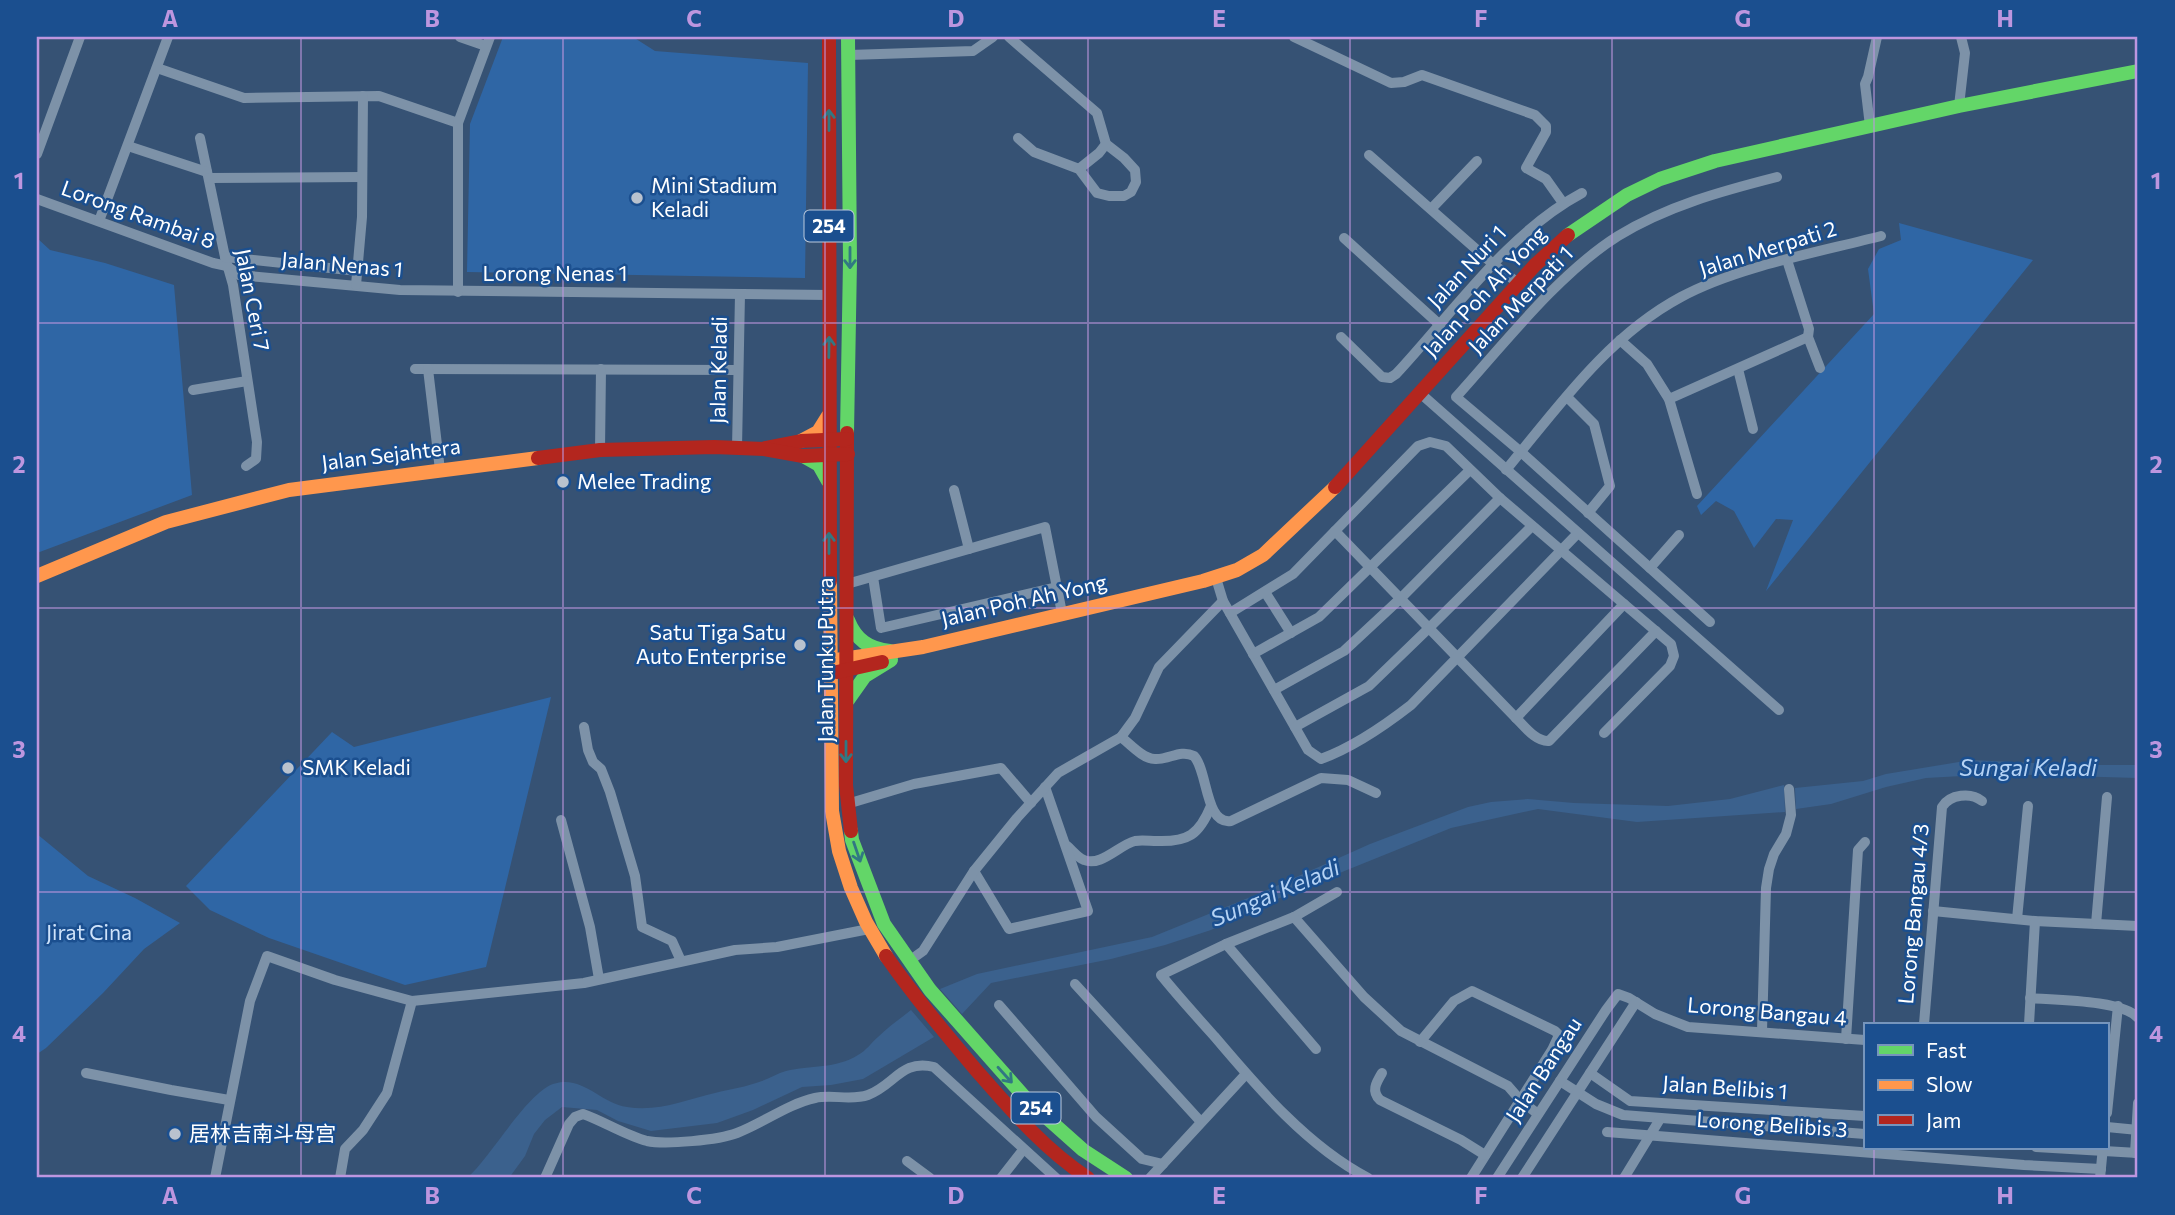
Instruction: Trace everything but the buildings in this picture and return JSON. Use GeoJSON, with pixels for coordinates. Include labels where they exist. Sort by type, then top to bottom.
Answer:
{"type":"FeatureCollection","features":[{"type":"Feature","properties":{"kind":"main road"},"geometry":{"type":"LineString","coordinates":[[831,37],[842,48],[849,61]]}},
{"type":"Feature","properties":{"kind":"main road","name":"Jalan Tunku Putra"},"geometry":{"type":"LineString","coordinates":[[831,37],[828,447],[834,835],[844,871],[869,929],[890,963],[918,1000],[1034,1136],[1088,1178]]}},
{"type":"Feature","properties":{"kind":"main road","name":"Jalan Tunku Putra"},"geometry":{"type":"LineString","coordinates":[[848,37],[850,261],[846,722],[847,804],[852,840],[884,924],[930,990],[1028,1101],[1083,1150],[1126,1178]]}},
{"type":"Feature","properties":{"kind":"main road","name":"Jalan Poh Ah Yong"},"geometry":{"type":"LineString","coordinates":[[830,667],[1216,578],[1263,555],[1338,484],[1557,243],[1604,209],[1660,179],[1715,161],[1959,106],[2138,71]]}},
{"type":"Feature","properties":{"kind":"main road"},"geometry":{"type":"LineString","coordinates":[[828,416],[818,432],[802,448],[824,473],[829,491]]}},
{"type":"Feature","properties":{"kind":"main road","name":"Jalan Sejahtera"},"geometry":{"type":"LineString","coordinates":[[37,576],[166,522],[289,490],[600,450],[828,447],[847,439]]}},
{"type":"Feature","properties":{"kind":"main road","name":"Jalan Sejahtera"},"geometry":{"type":"LineString","coordinates":[[828,447],[848,454]]}},
{"type":"Feature","properties":{"kind":"main road"},"geometry":{"type":"LineString","coordinates":[[847,618],[852,632],[862,643],[891,655]]}},
{"type":"Feature","properties":{"kind":"main road"},"geometry":{"type":"LineString","coordinates":[[846,722],[848,700],[859,680],[891,655]]}},
{"type":"Feature","properties":{"kind":"street"},"geometry":{"type":"LineString","coordinates":[[37,155],[80,37]]}},
{"type":"Feature","properties":{"kind":"street"},"geometry":{"type":"LineString","coordinates":[[99,221],[168,37]]}},
{"type":"Feature","properties":{"kind":"street"},"geometry":{"type":"LineString","coordinates":[[460,37],[488,42]]}},
{"type":"Feature","properties":{"kind":"street"},"geometry":{"type":"LineString","coordinates":[[849,61],[973,51],[993,37]]}},
{"type":"Feature","properties":{"kind":"street"},"geometry":{"type":"LineString","coordinates":[[1009,37],[1097,113],[1106,144],[1135,170],[1136,182],[1131,192],[1124,196],[1109,196],[1097,192],[1079,169],[1034,152],[1018,138]]}},
{"type":"Feature","properties":{"kind":"street"},"geometry":{"type":"LineString","coordinates":[[1294,37],[1391,83],[1404,82],[1422,75],[1535,115],[1546,126],[1546,132],[1526,168],[1546,179],[1563,203]]}},
{"type":"Feature","properties":{"kind":"street"},"geometry":{"type":"LineString","coordinates":[[1870,126],[1865,84],[1877,37]]}},
{"type":"Feature","properties":{"kind":"street"},"geometry":{"type":"LineString","coordinates":[[1959,106],[1965,53],[1961,37]]}},
{"type":"Feature","properties":{"kind":"street","name":"Lorong Nenas 1"},"geometry":{"type":"LineString","coordinates":[[488,42],[458,123],[458,292],[829,295]]}},
{"type":"Feature","properties":{"kind":"street"},"geometry":{"type":"LineString","coordinates":[[157,68],[244,98],[379,96],[458,123]]}},
{"type":"Feature","properties":{"kind":"street"},"geometry":{"type":"LineString","coordinates":[[356,285],[362,217],[363,96]]}},
{"type":"Feature","properties":{"kind":"street","name":"Jalan Ceri 7"},"geometry":{"type":"LineString","coordinates":[[200,138],[233,285],[257,442],[256,459],[246,466]]}},
{"type":"Feature","properties":{"kind":"street"},"geometry":{"type":"LineString","coordinates":[[1079,169],[1106,144]]}},
{"type":"Feature","properties":{"kind":"street"},"geometry":{"type":"LineString","coordinates":[[128,146],[208,175],[362,177]]}},
{"type":"Feature","properties":{"kind":"street"},"geometry":{"type":"LineString","coordinates":[[1369,155],[1518,283]]}},
{"type":"Feature","properties":{"kind":"street"},"geometry":{"type":"LineString","coordinates":[[1432,208],[1477,161]]}},
{"type":"Feature","properties":{"kind":"street","name":"Jalan Merpati 1"},"geometry":{"type":"LineString","coordinates":[[1521,452],[1456,397],[1562,282],[1589,256],[1618,236],[1654,217],[1714,194],[1777,177]]}},
{"type":"Feature","properties":{"kind":"street","name":"Jalan Nuri 1"},"geometry":{"type":"LineString","coordinates":[[1341,337],[1382,377],[1390,378],[1403,367],[1493,264],[1551,211],[1581,193]]}},
{"type":"Feature","properties":{"kind":"street","name":"Lorong Rambai 8"},"geometry":{"type":"LineString","coordinates":[[37,198],[213,263],[226,262]]}},
{"type":"Feature","properties":{"kind":"street","name":"Jalan Merpati 2"},"geometry":{"type":"LineString","coordinates":[[1506,470],[1593,366],[1620,340],[1663,308],[1692,291],[1732,276],[1881,236]]}},
{"type":"Feature","properties":{"kind":"street"},"geometry":{"type":"LineString","coordinates":[[1344,238],[1440,325]]}},
{"type":"Feature","properties":{"kind":"street"},"geometry":{"type":"LineString","coordinates":[[1787,260],[1809,329],[1808,337],[1820,368]]}},
{"type":"Feature","properties":{"kind":"street","name":"Jalan Nenas 1"},"geometry":{"type":"LineString","coordinates":[[226,262],[239,275],[400,290],[458,292]]}},
{"type":"Feature","properties":{"kind":"street","name":"Jalan Nenas 1"},"geometry":{"type":"LineString","coordinates":[[226,262],[358,271]]}},
{"type":"Feature","properties":{"kind":"street","name":"Jalan Keladi"},"geometry":{"type":"LineString","coordinates":[[737,448],[740,294]]}},
{"type":"Feature","properties":{"kind":"street"},"geometry":{"type":"LineString","coordinates":[[1669,399],[1808,337]]}},
{"type":"Feature","properties":{"kind":"street"},"geometry":{"type":"LineString","coordinates":[[1620,340],[1647,365],[1669,399],[1697,494]]}},
{"type":"Feature","properties":{"kind":"street"},"geometry":{"type":"LineString","coordinates":[[415,369],[738,370]]}},
{"type":"Feature","properties":{"kind":"street"},"geometry":{"type":"LineString","coordinates":[[428,369],[440,470]]}},
{"type":"Feature","properties":{"kind":"street"},"geometry":{"type":"LineString","coordinates":[[600,450],[601,369]]}},
{"type":"Feature","properties":{"kind":"street"},"geometry":{"type":"LineString","coordinates":[[1738,369],[1753,429]]}},
{"type":"Feature","properties":{"kind":"street"},"geometry":{"type":"LineString","coordinates":[[194,390],[247,381]]}},
{"type":"Feature","properties":{"kind":"street"},"geometry":{"type":"LineString","coordinates":[[1420,393],[1779,710]]}},
{"type":"Feature","properties":{"kind":"street"},"geometry":{"type":"LineString","coordinates":[[1567,397],[1594,424],[1610,486],[1588,513]]}},
{"type":"Feature","properties":{"kind":"street"},"geometry":{"type":"LineString","coordinates":[[1230,612],[1293,574],[1418,446],[1430,442],[1446,446],[1500,498],[1671,644],[1674,656],[1670,666],[1604,733]]}},
{"type":"Feature","properties":{"kind":"street"},"geometry":{"type":"LineString","coordinates":[[1521,452],[1710,622]]}},
{"type":"Feature","properties":{"kind":"street"},"geometry":{"type":"LineString","coordinates":[[1253,654],[1319,617],[1470,470]]}},
{"type":"Feature","properties":{"kind":"street"},"geometry":{"type":"LineString","coordinates":[[954,489],[969,550]]}},
{"type":"Feature","properties":{"kind":"street"},"geometry":{"type":"LineString","coordinates":[[1274,690],[1344,651],[1500,498]]}},
{"type":"Feature","properties":{"kind":"street"},"geometry":{"type":"LineString","coordinates":[[1295,727],[1369,686],[1532,526]]}},
{"type":"Feature","properties":{"kind":"street"},"geometry":{"type":"LineString","coordinates":[[847,584],[1045,527],[1062,613]]}},
{"type":"Feature","properties":{"kind":"street"},"geometry":{"type":"LineString","coordinates":[[1335,531],[1516,718],[1544,742],[1549,741],[1656,631]]}},
{"type":"Feature","properties":{"kind":"street"},"geometry":{"type":"LineString","coordinates":[[1216,578],[1223,601],[1308,750],[1321,759],[1337,753],[1411,705],[1578,533]]}},
{"type":"Feature","properties":{"kind":"street"},"geometry":{"type":"LineString","coordinates":[[1650,568],[1679,535]]}},
{"type":"Feature","properties":{"kind":"street"},"geometry":{"type":"LineString","coordinates":[[873,577],[881,628],[1057,587]]}},
{"type":"Feature","properties":{"kind":"street"},"geometry":{"type":"LineString","coordinates":[[1265,592],[1291,633]]}},
{"type":"Feature","properties":{"kind":"street"},"geometry":{"type":"LineString","coordinates":[[909,961],[923,951],[974,871],[1058,773],[1121,737],[1135,718],[1159,667],[1223,601]]}},
{"type":"Feature","properties":{"kind":"street"},"geometry":{"type":"LineString","coordinates":[[1516,718],[1624,604]]}},
{"type":"Feature","properties":{"kind":"street"},"geometry":{"type":"LineString","coordinates":[[584,727],[588,750],[606,780],[635,876],[642,927],[672,941],[681,961]]}},
{"type":"Feature","properties":{"kind":"street"},"geometry":{"type":"LineString","coordinates":[[1121,737],[1145,757],[1153,760],[1183,753],[1194,756],[1201,766],[1211,806],[1217,818],[1225,822]]}},
{"type":"Feature","properties":{"kind":"street"},"geometry":{"type":"LineString","coordinates":[[847,804],[914,784],[1000,768],[1031,803]]}},
{"type":"Feature","properties":{"kind":"street"},"geometry":{"type":"LineString","coordinates":[[1200,825],[1231,821],[1321,778],[1348,780],[1376,793]]}},
{"type":"Feature","properties":{"kind":"street"},"geometry":{"type":"LineString","coordinates":[[974,871],[1009,929],[1088,911],[1045,787]]}},
{"type":"Feature","properties":{"kind":"street"},"geometry":{"type":"LineString","coordinates":[[1762,1031],[1766,888],[1774,854],[1786,834],[1791,815],[1789,789]]}},
{"type":"Feature","properties":{"kind":"street","name":"Lorong Bangau 4/3"},"geometry":{"type":"LineString","coordinates":[[1924,1023],[1942,807],[1949,798],[1955,796],[1977,797],[1982,801]]}},
{"type":"Feature","properties":{"kind":"street"},"geometry":{"type":"LineString","coordinates":[[2096,924],[2107,797]]}},
{"type":"Feature","properties":{"kind":"street"},"geometry":{"type":"LineString","coordinates":[[1066,844],[1082,859],[1092,861],[1133,842],[1184,839],[1200,825],[1211,806]]}},
{"type":"Feature","properties":{"kind":"street"},"geometry":{"type":"LineString","coordinates":[[2017,919],[2028,806]]}},
{"type":"Feature","properties":{"kind":"street"},"geometry":{"type":"LineString","coordinates":[[561,820],[590,927],[599,979]]}},
{"type":"Feature","properties":{"kind":"street"},"geometry":{"type":"LineString","coordinates":[[1846,1039],[1858,850],[1865,842]]}},
{"type":"Feature","properties":{"kind":"street"},"geometry":{"type":"LineString","coordinates":[[1337,892],[1294,917],[1226,944],[1161,975],[1246,1074],[1296,1124],[1342,1165],[1368,1178]]}},
{"type":"Feature","properties":{"kind":"street"},"geometry":{"type":"LineString","coordinates":[[1933,911],[2035,921],[2138,926]]}},
{"type":"Feature","properties":{"kind":"street"},"geometry":{"type":"LineString","coordinates":[[1294,917],[1364,997],[1401,1031],[1508,1087],[1538,1114]]}},
{"type":"Feature","properties":{"kind":"street"},"geometry":{"type":"LineString","coordinates":[[2029,1023],[2035,921]]}},
{"type":"Feature","properties":{"kind":"street"},"geometry":{"type":"LineString","coordinates":[[215,1178],[250,1001],[267,956],[335,980],[412,1001],[584,983],[735,950],[777,947],[869,929]]}},
{"type":"Feature","properties":{"kind":"street"},"geometry":{"type":"LineString","coordinates":[[1226,944],[1316,1048]]}},
{"type":"Feature","properties":{"kind":"street"},"geometry":{"type":"LineString","coordinates":[[1075,984],[1201,1122]]}},
{"type":"Feature","properties":{"kind":"street"},"geometry":{"type":"LineString","coordinates":[[1420,1042],[1454,1001],[1472,991],[1559,1035],[1521,1101],[1471,1178]]}},
{"type":"Feature","properties":{"kind":"street","name":"Jalan Bangau"},"geometry":{"type":"LineString","coordinates":[[1497,1178],[1615,996],[1618,994],[1633,1000]]}},
{"type":"Feature","properties":{"kind":"street"},"geometry":{"type":"LineString","coordinates":[[2030,998],[2119,1006],[2133,1012],[2138,1018]]}},
{"type":"Feature","properties":{"kind":"street"},"geometry":{"type":"LineString","coordinates":[[1522,1178],[1577,1094],[1633,1000]]}},
{"type":"Feature","properties":{"kind":"street","name":"Lorong Bangau 4"},"geometry":{"type":"LineString","coordinates":[[1633,1000],[1680,1026],[1864,1040]]}},
{"type":"Feature","properties":{"kind":"street"},"geometry":{"type":"LineString","coordinates":[[340,1178],[345,1149],[363,1130],[387,1093],[412,1001]]}},
{"type":"Feature","properties":{"kind":"street"},"geometry":{"type":"LineString","coordinates":[[999,1004],[1096,1117],[1142,1159],[1163,1164]]}},
{"type":"Feature","properties":{"kind":"street"},"geometry":{"type":"LineString","coordinates":[[2108,1105],[2119,1006]]}},
{"type":"Feature","properties":{"kind":"street"},"geometry":{"type":"LineString","coordinates":[[545,1178],[569,1124],[575,1117],[583,1114],[647,1140],[672,1143],[734,1135],[816,1098],[866,1096],[905,1070],[920,1064],[934,1068],[1056,1178]]}},
{"type":"Feature","properties":{"kind":"street"},"geometry":{"type":"LineString","coordinates":[[86,1073],[229,1100]]}},
{"type":"Feature","properties":{"kind":"street"},"geometry":{"type":"LineString","coordinates":[[1382,1073],[1374,1087],[1375,1095],[1380,1100],[1461,1140],[1485,1155]]}},
{"type":"Feature","properties":{"kind":"street","name":"Jalan Belibis 1"},"geometry":{"type":"LineString","coordinates":[[1590,1073],[1630,1101],[1864,1116]]}},
{"type":"Feature","properties":{"kind":"street"},"geometry":{"type":"LineString","coordinates":[[1150,1178],[1246,1074]]}},
{"type":"Feature","properties":{"kind":"street"},"geometry":{"type":"LineString","coordinates":[[1560,1081],[1577,1094],[1623,1115],[1864,1134]]}},
{"type":"Feature","properties":{"kind":"street"},"geometry":{"type":"LineString","coordinates":[[2058,1148],[2137,1153],[2138,1103]]}},
{"type":"Feature","properties":{"kind":"street"},"geometry":{"type":"LineString","coordinates":[[1624,1178],[1660,1118]]}},
{"type":"Feature","properties":{"kind":"street"},"geometry":{"type":"LineString","coordinates":[[2108,1127],[2137,1130]]}},
{"type":"Feature","properties":{"kind":"street","name":"Lorong Belibis 3"},"geometry":{"type":"LineString","coordinates":[[1607,1132],[2100,1173]]}},
{"type":"Feature","properties":{"kind":"street"},"geometry":{"type":"LineString","coordinates":[[1001,1178],[1023,1150]]}},
{"type":"Feature","properties":{"kind":"street"},"geometry":{"type":"LineString","coordinates":[[2100,1173],[2103,1150]]}},
{"type":"Feature","properties":{"kind":"street"},"geometry":{"type":"LineString","coordinates":[[907,1161],[930,1178]]}},
{"type":"Feature","properties":{"kind":"green space","name":"Mini Stadium Keladi"},"geometry":{"type":"Polygon","coordinates":[[[503,37],[633,37],[655,51],[808,63],[805,278],[467,272],[470,124],[503,37]]]}},
{"type":"Feature","properties":{"kind":"green space"},"geometry":{"type":"Polygon","coordinates":[[[1899,223],[2033,260],[1766,591],[1793,520],[1776,519],[1754,548],[1734,511],[1716,501],[1701,515],[1697,506],[1874,314],[1868,269],[1879,249],[1901,240],[1899,223]]]}},
{"type":"Feature","properties":{"kind":"green space"},"geometry":{"type":"Polygon","coordinates":[[[37,238],[50,250],[105,263],[174,285],[192,495],[37,553],[37,238]]]}},
{"type":"Feature","properties":{"kind":"green space"},"geometry":{"type":"Polygon","coordinates":[[[551,697],[486,967],[405,985],[269,938],[210,910],[186,886],[332,732],[354,747],[551,697]]]}},
{"type":"Feature","properties":{"kind":"green space","name":"Jirat Cina"},"geometry":{"type":"Polygon","coordinates":[[[37,834],[88,876],[180,923],[144,949],[103,993],[37,1054],[37,834]]]}},
{"type":"Feature","properties":{"kind":"water","name":"Sungai Keladi"},"geometry":{"type":"Polygon","coordinates":[[[1971,760],[2138,765],[2138,778],[1998,774],[1926,778],[1831,804],[1796,809],[1795,788],[1863,781],[1886,774],[1971,760]]]}},
{"type":"Feature","properties":{"kind":"water","name":"Sungai Keladi"},"geometry":{"type":"Polygon","coordinates":[[[1784,785],[1785,812],[1637,822],[1538,809],[1451,828],[1295,891],[1211,930],[1111,959],[991,983],[962,1014],[940,989],[977,974],[1152,937],[1370,844],[1468,807],[1528,799],[1668,806],[1730,799],[1784,785]]]}},
{"type":"Feature","properties":{"kind":"water"},"geometry":{"type":"Polygon","coordinates":[[[911,1010],[934,1037],[863,1079],[802,1087],[717,1123],[651,1131],[618,1121],[597,1110],[562,1107],[545,1120],[534,1134],[525,1156],[509,1178],[467,1178],[520,1113],[553,1084],[573,1083],[627,1107],[650,1108],[672,1104],[750,1085],[786,1071],[841,1063],[864,1051],[911,1010]]]}},
{"type":"Feature","properties":{"kind":"traffic: fast"},"geometry":{"type":"LineString","coordinates":[[847,433],[850,261],[848,37]]}},
{"type":"Feature","properties":{"kind":"traffic: fast"},"geometry":{"type":"LineString","coordinates":[[1568,235],[1627,195],[1660,179],[1715,161],[1959,106],[2138,71]]}},
{"type":"Feature","properties":{"kind":"traffic: fast"},"geometry":{"type":"LineString","coordinates":[[803,456],[819,465],[828,481]]}},
{"type":"Feature","properties":{"kind":"traffic: fast"},"geometry":{"type":"LineString","coordinates":[[848,620],[864,642],[890,651]]}},
{"type":"Feature","properties":{"kind":"traffic: fast"},"geometry":{"type":"LineString","coordinates":[[848,700],[865,676],[891,660]]}},
{"type":"Feature","properties":{"kind":"traffic: fast"},"geometry":{"type":"LineString","coordinates":[[851,831],[884,924],[930,990],[1028,1101],[1083,1150],[1126,1178]]}},
{"type":"Feature","properties":{"kind":"traffic: slow"},"geometry":{"type":"LineString","coordinates":[[801,441],[818,432],[828,416]]}},
{"type":"Feature","properties":{"kind":"traffic: slow"},"geometry":{"type":"LineString","coordinates":[[37,576],[166,522],[289,490],[538,458]]}},
{"type":"Feature","properties":{"kind":"traffic: slow"},"geometry":{"type":"LineString","coordinates":[[836,660],[923,647],[1203,581],[1237,570],[1263,555],[1335,487]]}},
{"type":"Feature","properties":{"kind":"traffic: slow"},"geometry":{"type":"LineString","coordinates":[[830,581],[832,811],[839,851],[851,888],[866,922],[886,956]]}},
{"type":"Feature","properties":{"kind":"traffic: jam"},"geometry":{"type":"LineString","coordinates":[[829,37],[830,581]]}},
{"type":"Feature","properties":{"kind":"traffic: jam"},"geometry":{"type":"LineString","coordinates":[[1335,487],[1535,265],[1568,235]]}},
{"type":"Feature","properties":{"kind":"traffic: jam"},"geometry":{"type":"LineString","coordinates":[[847,433],[846,785],[851,831]]}},
{"type":"Feature","properties":{"kind":"traffic: jam"},"geometry":{"type":"LineString","coordinates":[[765,448],[801,441],[847,439]]}},
{"type":"Feature","properties":{"kind":"traffic: jam"},"geometry":{"type":"LineString","coordinates":[[538,458],[600,450],[714,447],[764,449],[803,456],[848,454]]}},
{"type":"Feature","properties":{"kind":"traffic: jam"},"geometry":{"type":"LineString","coordinates":[[837,672],[882,662]]}},
{"type":"Feature","properties":{"kind":"traffic: jam"},"geometry":{"type":"LineString","coordinates":[[886,956],[930,1014],[1002,1100],[1042,1142],[1088,1178]]}},
{"type":"Feature","properties":{"kind":"place","name":"Mini Stadium Keladi"},"geometry":{"type":"Point","coordinates":[637,198]}},
{"type":"Feature","properties":{"kind":"place","name":"Melee Trading"},"geometry":{"type":"Point","coordinates":[563,482]}},
{"type":"Feature","properties":{"kind":"place","name":"Satu Tiga Satu Auto Enterprise"},"geometry":{"type":"Point","coordinates":[800,645]}},
{"type":"Feature","properties":{"kind":"place","name":"SMK Keladi"},"geometry":{"type":"Point","coordinates":[288,768]}},
{"type":"Feature","properties":{"kind":"place","name":"居林吉南斗母宫"},"geometry":{"type":"Point","coordinates":[175,1134]}}]}
